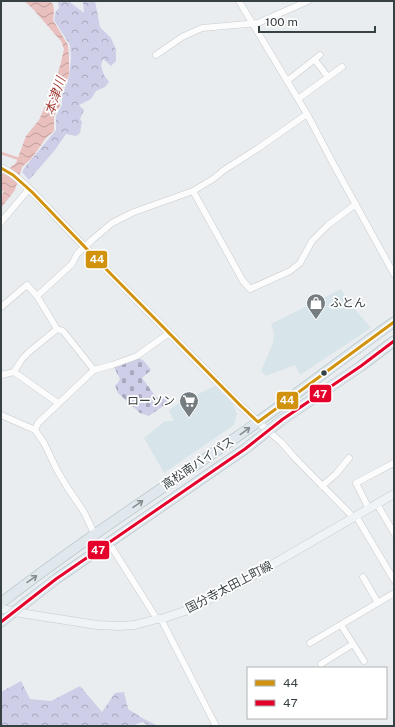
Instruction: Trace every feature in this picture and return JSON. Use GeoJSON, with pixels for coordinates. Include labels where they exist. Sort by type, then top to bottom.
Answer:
{"type":"FeatureCollection","features":[{"type":"Feature","properties":{"kind":"highway","name":"高松南バイパス"},"geometry":{"type":"LineString","coordinates":[[1,603],[95,534],[258,422],[394,322]]}},
{"type":"Feature","properties":{"kind":"highway","name":"高松南バイパス"},"geometry":{"type":"LineString","coordinates":[[1,622],[56,579],[245,448],[283,419],[361,366],[394,341]]}},
{"type":"Feature","properties":{"kind":"main road","name":"国分寺太田上町線"},"geometry":{"type":"LineString","coordinates":[[1,608],[14,612],[97,625],[119,626],[159,619],[188,610],[237,585],[394,494]]}},
{"type":"Feature","properties":{"kind":"street"},"geometry":{"type":"LineString","coordinates":[[238,1],[307,114],[394,274]]}},
{"type":"Feature","properties":{"kind":"street"},"geometry":{"type":"LineString","coordinates":[[156,55],[182,37],[202,28],[252,24],[308,1]]}},
{"type":"Feature","properties":{"kind":"street"},"geometry":{"type":"LineString","coordinates":[[287,81],[320,55]]}},
{"type":"Feature","properties":{"kind":"street"},"geometry":{"type":"LineString","coordinates":[[315,60],[328,77]]}},
{"type":"Feature","properties":{"kind":"street"},"geometry":{"type":"LineString","coordinates":[[298,99],[342,67]]}},
{"type":"Feature","properties":{"kind":"street"},"geometry":{"type":"LineString","coordinates":[[37,296],[72,264],[77,254],[112,223],[134,212],[193,190],[213,179],[307,114]]}},
{"type":"Feature","properties":{"kind":"street"},"geometry":{"type":"LineString","coordinates":[[1,168],[18,179],[241,406],[281,442],[322,486],[355,517],[394,580]]}},
{"type":"Feature","properties":{"kind":"street"},"geometry":{"type":"LineString","coordinates":[[1,222],[27,188]]}},
{"type":"Feature","properties":{"kind":"street"},"geometry":{"type":"LineString","coordinates":[[193,190],[243,281],[250,289],[290,271],[300,263],[312,241],[328,225],[356,204]]}},
{"type":"Feature","properties":{"kind":"street"},"geometry":{"type":"LineString","coordinates":[[1,307],[27,284],[37,296],[57,329],[63,331],[94,370]]}},
{"type":"Feature","properties":{"kind":"street"},"geometry":{"type":"LineString","coordinates":[[1,375],[14,372],[22,359],[29,352],[57,329]]}},
{"type":"Feature","properties":{"kind":"street"},"geometry":{"type":"LineString","coordinates":[[35,430],[38,423],[94,370],[137,356],[169,333]]}},
{"type":"Feature","properties":{"kind":"street"},"geometry":{"type":"LineString","coordinates":[[14,372],[58,403]]}},
{"type":"Feature","properties":{"kind":"street"},"geometry":{"type":"LineString","coordinates":[[1,415],[35,430],[44,443],[67,487],[84,512],[95,534]]}},
{"type":"Feature","properties":{"kind":"street"},"geometry":{"type":"LineString","coordinates":[[322,486],[336,474],[349,458]]}},
{"type":"Feature","properties":{"kind":"street"},"geometry":{"type":"LineString","coordinates":[[369,509],[356,483],[394,463]]}},
{"type":"Feature","properties":{"kind":"street"},"geometry":{"type":"LineString","coordinates":[[377,504],[394,533]]}},
{"type":"Feature","properties":{"kind":"street"},"geometry":{"type":"LineString","coordinates":[[109,543],[159,619],[216,726]]}},
{"type":"Feature","properties":{"kind":"street"},"geometry":{"type":"LineString","coordinates":[[363,577],[378,603]]}},
{"type":"Feature","properties":{"kind":"street"},"geometry":{"type":"LineString","coordinates":[[310,644],[394,593]]}},
{"type":"Feature","properties":{"kind":"street"},"geometry":{"type":"LineString","coordinates":[[341,625],[364,661]]}},
{"type":"Feature","properties":{"kind":"street"},"geometry":{"type":"LineString","coordinates":[[321,664],[354,644]]}},
{"type":"Feature","properties":{"kind":"shaded area"},"geometry":{"type":"Polygon","coordinates":[[[341,289],[347,300],[371,328],[300,375],[295,365],[266,376],[261,371],[273,343],[274,333],[271,324],[341,289]]]}},
{"type":"Feature","properties":{"kind":"shaded area"},"geometry":{"type":"Polygon","coordinates":[[[215,386],[232,403],[237,413],[234,425],[164,473],[144,438],[165,421],[174,421],[169,410],[179,403],[215,386]]]}},
{"type":"Feature","properties":{"kind":"green space"},"geometry":{"type":"Polygon","coordinates":[[[57,1],[69,1],[84,13],[83,1],[95,1],[100,27],[111,38],[116,50],[116,61],[111,66],[103,59],[101,66],[104,75],[109,82],[105,87],[96,91],[91,99],[79,105],[84,110],[80,119],[82,122],[80,133],[76,136],[66,134],[55,150],[29,180],[22,172],[56,130],[56,116],[62,105],[62,96],[69,77],[71,58],[70,45],[54,20],[56,11],[59,8],[57,1]]]}},
{"type":"Feature","properties":{"kind":"green space"},"geometry":{"type":"Polygon","coordinates":[[[139,358],[144,361],[151,370],[142,378],[157,398],[162,399],[167,396],[170,401],[149,416],[140,413],[118,393],[115,385],[120,379],[114,367],[139,358]]]}},
{"type":"Feature","properties":{"kind":"green space"},"geometry":{"type":"Polygon","coordinates":[[[21,681],[30,699],[51,701],[80,686],[102,712],[115,693],[124,692],[128,709],[158,726],[150,726],[142,722],[132,726],[1,726],[1,692],[21,681]]]}},
{"type":"Feature","properties":{"kind":"water","name":"本津川"},"geometry":{"type":"Polygon","coordinates":[[[24,1],[49,1],[53,4],[53,20],[68,45],[69,75],[60,98],[60,106],[54,116],[54,131],[46,138],[31,159],[22,167],[15,190],[1,208],[1,198],[4,190],[1,192],[1,175],[16,163],[26,136],[39,120],[55,84],[64,49],[61,41],[24,1]]]}},
{"type":"Feature","properties":{"kind":"waterway"},"geometry":{"type":"LineString","coordinates":[[1,153],[19,159]]}},
{"type":"Feature","properties":{"kind":"transit line","name":"44"},"geometry":{"type":"LineString","coordinates":[[1,168],[13,175],[32,192],[258,422],[394,322]]}},
{"type":"Feature","properties":{"kind":"transit line","name":"47"},"geometry":{"type":"LineString","coordinates":[[1,622],[56,579],[245,449],[283,419],[361,366],[394,341]]}},
{"type":"Feature","properties":{"kind":"place","name":"ふとん"},"geometry":{"type":"Point","coordinates":[316,320]}},
{"type":"Feature","properties":{"kind":"place","name":"ローソン"},"geometry":{"type":"Point","coordinates":[189,418]}}]}
